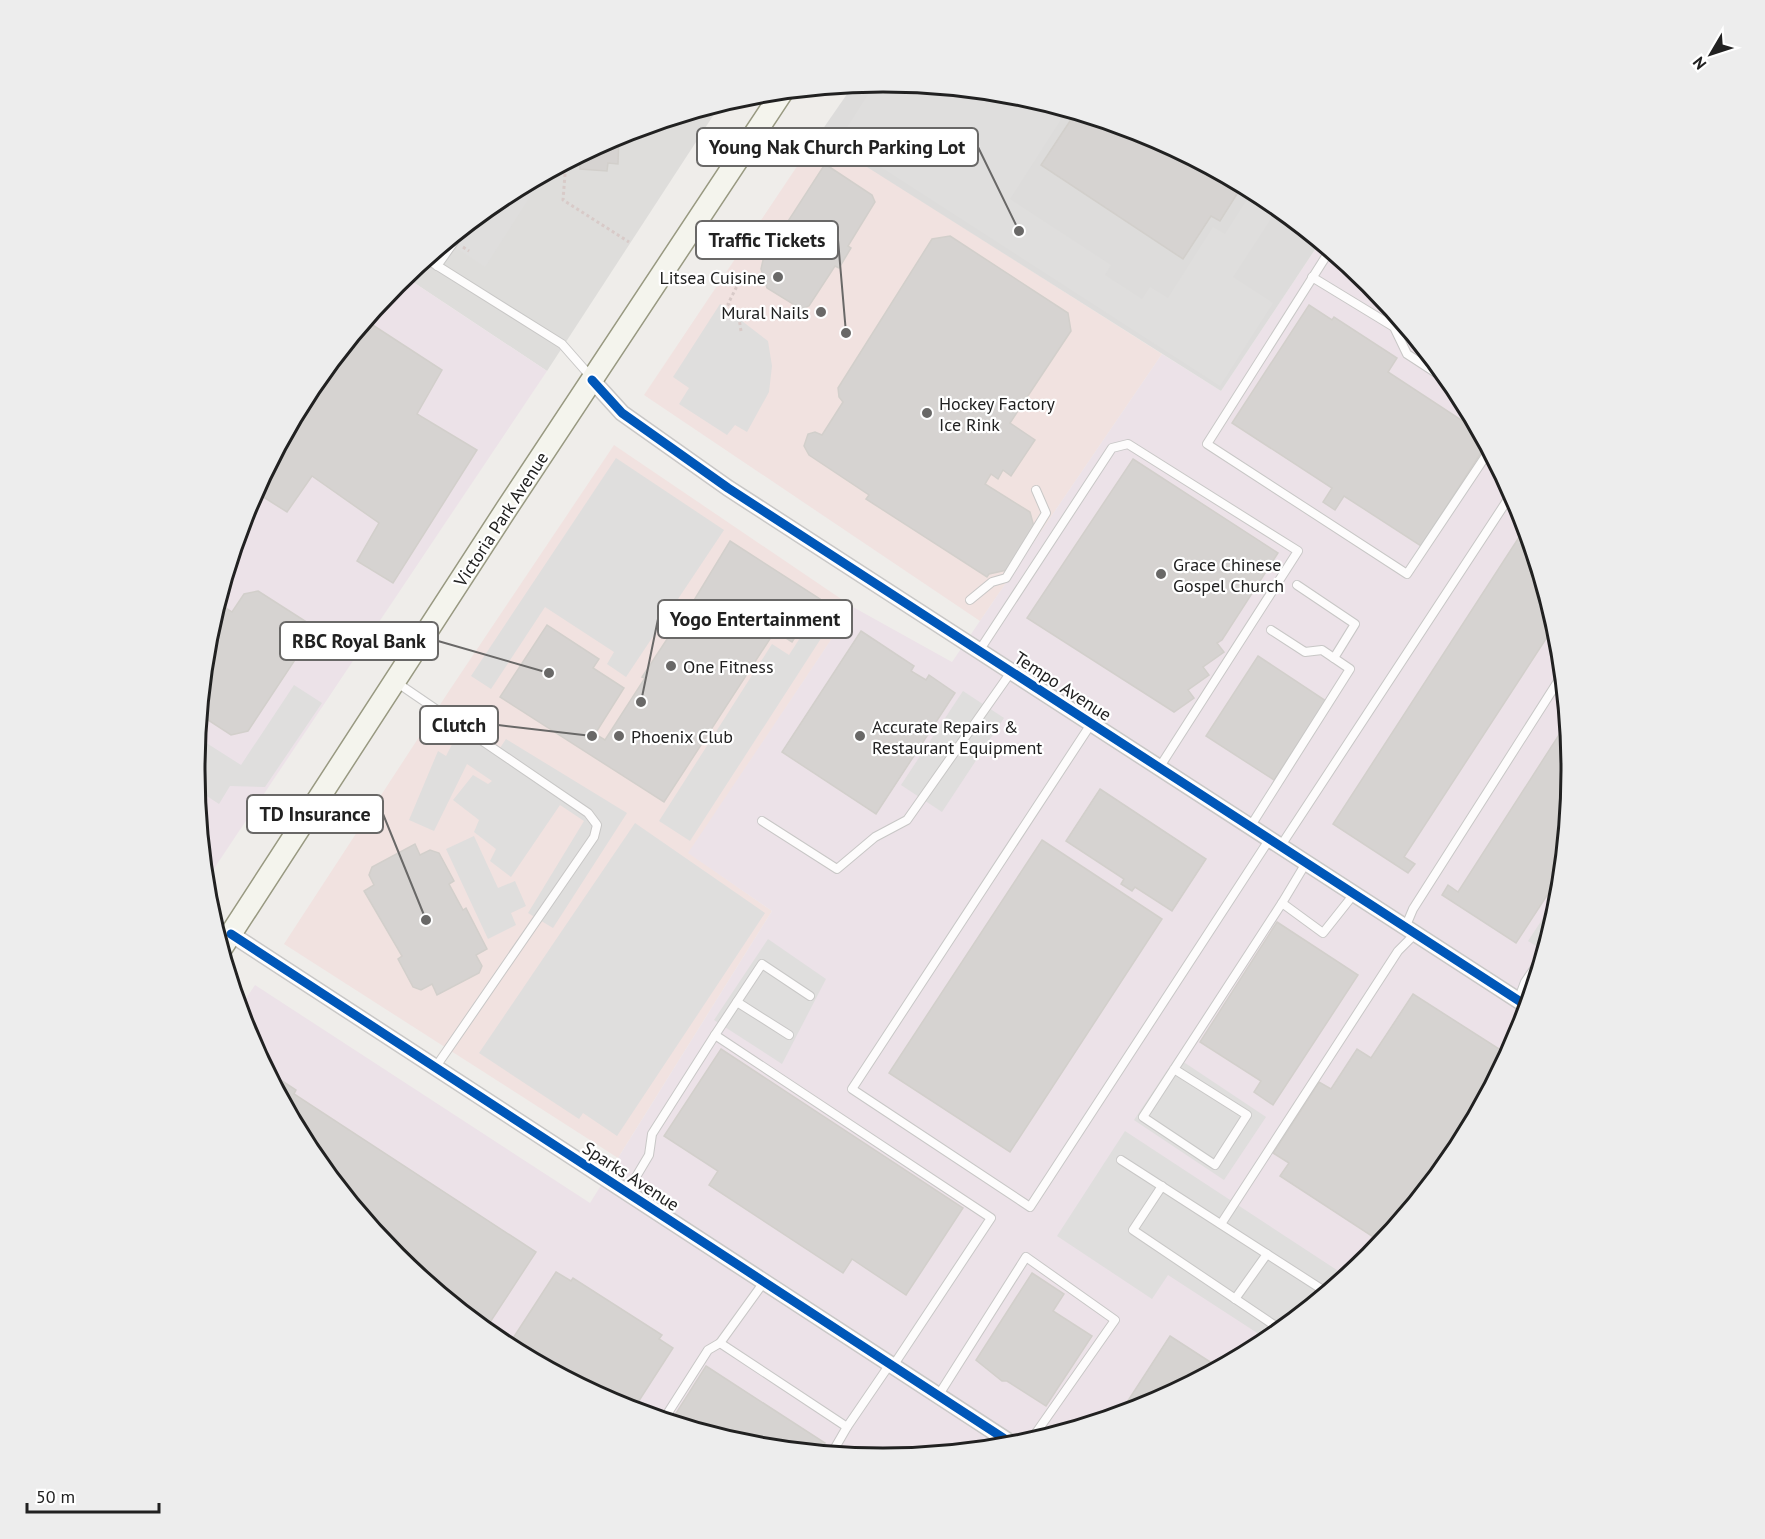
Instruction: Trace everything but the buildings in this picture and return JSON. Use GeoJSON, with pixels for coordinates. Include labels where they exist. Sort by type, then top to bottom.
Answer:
{"type":"FeatureCollection","features":[{"type":"Feature","properties":{"kind":"main road","name":"Victoria Park Avenue"},"geometry":{"type":"LineString","coordinates":[[227,940],[777,100]]}},
{"type":"Feature","properties":{"kind":"street","name":"Tempo Avenue"},"geometry":{"type":"LineString","coordinates":[[592,380],[622,413],[692,463],[1249,828],[1520,1001]]}},
{"type":"Feature","properties":{"kind":"street","name":"Sparks Avenue"},"geometry":{"type":"LineString","coordinates":[[227,942],[435,1068],[1001,1437]]}},
{"type":"Feature","properties":{"kind":"lane"},"geometry":{"type":"LineString","coordinates":[[437,266],[449,249]]}},
{"type":"Feature","properties":{"kind":"lane"},"geometry":{"type":"LineString","coordinates":[[1326,257],[1207,444],[1407,574],[1484,458]]}},
{"type":"Feature","properties":{"kind":"lane"},"geometry":{"type":"LineString","coordinates":[[432,263],[562,344],[592,380]]}},
{"type":"Feature","properties":{"kind":"lane"},"geometry":{"type":"LineString","coordinates":[[1312,278],[1394,327],[1407,354],[1427,367]]}},
{"type":"Feature","properties":{"kind":"lane"},"geometry":{"type":"LineString","coordinates":[[979,651],[1112,448],[1128,444],[1298,551],[1159,768]]}},
{"type":"Feature","properties":{"kind":"lane"},"geometry":{"type":"LineString","coordinates":[[970,600],[992,582],[1006,578],[1041,523],[1046,513],[1036,490]]}},
{"type":"Feature","properties":{"kind":"lane"},"geometry":{"type":"LineString","coordinates":[[1091,724],[852,1089],[1030,1207],[1506,503]]}},
{"type":"Feature","properties":{"kind":"lane"},"geometry":{"type":"LineString","coordinates":[[1297,585],[1355,624],[1334,658]]}},
{"type":"Feature","properties":{"kind":"lane"},"geometry":{"type":"LineString","coordinates":[[1249,828],[1350,669],[1322,650],[1305,652],[1270,630]]}},
{"type":"Feature","properties":{"kind":"lane"},"geometry":{"type":"LineString","coordinates":[[762,821],[837,869],[875,837],[907,820],[1011,672]]}},
{"type":"Feature","properties":{"kind":"lane"},"geometry":{"type":"LineString","coordinates":[[395,681],[588,813],[597,825],[594,837],[435,1068]]}},
{"type":"Feature","properties":{"kind":"lane"},"geometry":{"type":"LineString","coordinates":[[1221,1224],[1398,951],[1410,931],[1413,909],[1555,685]]}},
{"type":"Feature","properties":{"kind":"lane"},"geometry":{"type":"LineString","coordinates":[[1174,1069],[1247,1115],[1215,1165],[1143,1117],[1306,863]]}},
{"type":"Feature","properties":{"kind":"lane"},"geometry":{"type":"LineString","coordinates":[[1282,903],[1323,933],[1354,894]]}},
{"type":"Feature","properties":{"kind":"lane"},"geometry":{"type":"LineString","coordinates":[[627,1192],[650,1155],[652,1134],[762,964],[810,996]]}},
{"type":"Feature","properties":{"kind":"lane"},"geometry":{"type":"LineString","coordinates":[[737,1002],[789,1035]]}},
{"type":"Feature","properties":{"kind":"lane"},"geometry":{"type":"LineString","coordinates":[[715,1035],[991,1218],[836,1446]]}},
{"type":"Feature","properties":{"kind":"lane"},"geometry":{"type":"LineString","coordinates":[[1121,1160],[1319,1288]]}},
{"type":"Feature","properties":{"kind":"lane"},"geometry":{"type":"LineString","coordinates":[[1162,1186],[1133,1230],[1272,1324]]}},
{"type":"Feature","properties":{"kind":"lane"},"geometry":{"type":"LineString","coordinates":[[1234,1299],[1267,1254]]}},
{"type":"Feature","properties":{"kind":"lane"},"geometry":{"type":"LineString","coordinates":[[938,1396],[1026,1257],[1115,1320],[1039,1428]]}},
{"type":"Feature","properties":{"kind":"lane"},"geometry":{"type":"LineString","coordinates":[[668,1413],[708,1350],[720,1343],[764,1282]]}},
{"type":"Feature","properties":{"kind":"lane"},"geometry":{"type":"LineString","coordinates":[[720,1343],[847,1427]]}},
{"type":"Feature","properties":{"kind":"path"},"geometry":{"type":"LineString","coordinates":[[565,170],[563,200],[629,242]]}},
{"type":"Feature","properties":{"kind":"path"},"geometry":{"type":"LineString","coordinates":[[741,331],[738,312],[728,304],[738,284],[752,276]]}},
{"type":"Feature","properties":{"kind":"shaded area"},"geometry":{"type":"Polygon","coordinates":[[[869,92],[927,93],[971,97],[1063,116],[1010,199],[1111,265],[1105,275],[1142,299],[1150,287],[1168,298],[1213,227],[1225,234],[1248,199],[1273,216],[1233,277],[1273,303],[1220,386],[839,140],[869,92]]]}},
{"type":"Feature","properties":{"kind":"shaded area"},"geometry":{"type":"Polygon","coordinates":[[[848,93],[927,93],[971,97],[1015,105],[1100,127],[1182,161],[1222,182],[1259,206],[1316,249],[1221,391],[818,136],[848,93]]]}},
{"type":"Feature","properties":{"kind":"shaded area"},"geometry":{"type":"Polygon","coordinates":[[[715,113],[547,371],[412,281],[470,232],[543,182],[623,143],[665,127],[715,113]]]}},
{"type":"Feature","properties":{"kind":"shaded area"},"geometry":{"type":"Polygon","coordinates":[[[818,135],[1162,354],[980,621],[644,395],[818,135]]]}},
{"type":"Feature","properties":{"kind":"shaded area"},"geometry":{"type":"Polygon","coordinates":[[[537,186],[485,267],[453,246],[537,186]]]}},
{"type":"Feature","properties":{"kind":"shaded area"},"geometry":{"type":"Polygon","coordinates":[[[1316,249],[1362,290],[1392,322],[1446,393],[1470,431],[1491,470],[1525,552],[1547,637],[1555,681],[1561,770],[1555,858],[1537,945],[1525,987],[1491,1069],[1446,1146],[1392,1217],[1330,1279],[1295,1307],[1222,1357],[1182,1378],[1100,1412],[1058,1424],[971,1442],[927,1446],[882,1448],[794,1442],[707,1424],[665,1412],[583,1378],[543,1357],[470,1307],[435,1279],[373,1217],[319,1146],[295,1108],[274,1069],[245,1000],[255,985],[590,1203],[772,911],[688,853],[853,607],[952,662],[1162,354],[1221,391],[1316,249]]]}},
{"type":"Feature","properties":{"kind":"shaded area"},"geometry":{"type":"Polygon","coordinates":[[[412,281],[547,371],[212,871],[206,814],[206,725],[210,681],[218,637],[240,552],[256,510],[295,430],[319,393],[373,322],[412,281]]]}},
{"type":"Feature","properties":{"kind":"shaded area"},"geometry":{"type":"Polygon","coordinates":[[[720,304],[768,341],[772,366],[769,392],[747,432],[735,425],[727,435],[679,404],[689,388],[673,377],[720,304]]]}},
{"type":"Feature","properties":{"kind":"shaded area"},"geometry":{"type":"Polygon","coordinates":[[[614,445],[853,607],[689,853],[772,911],[618,1158],[284,944],[449,691],[614,445]]]}},
{"type":"Feature","properties":{"kind":"shaded area"},"geometry":{"type":"Polygon","coordinates":[[[616,458],[724,530],[626,677],[607,664],[614,652],[545,607],[491,689],[471,676],[616,458]]]}},
{"type":"Feature","properties":{"kind":"shaded area"},"geometry":{"type":"Polygon","coordinates":[[[825,599],[840,609],[690,841],[659,821],[772,644],[789,655],[825,599]]]}},
{"type":"Feature","properties":{"kind":"shaded area"},"geometry":{"type":"Polygon","coordinates":[[[294,685],[322,703],[265,787],[230,786],[219,804],[206,795],[206,742],[241,765],[294,685]]]}},
{"type":"Feature","properties":{"kind":"shaded area"},"geometry":{"type":"Polygon","coordinates":[[[963,691],[1004,718],[942,812],[901,785],[963,691]]]}},
{"type":"Feature","properties":{"kind":"shaded area"},"geometry":{"type":"Polygon","coordinates":[[[460,729],[498,751],[506,739],[627,813],[553,928],[528,913],[584,821],[560,805],[511,877],[490,861],[496,849],[474,832],[479,820],[453,800],[473,775],[488,784],[492,781],[467,764],[434,831],[409,820],[438,751],[446,756],[460,729]]]}},
{"type":"Feature","properties":{"kind":"shaded area"},"geometry":{"type":"Polygon","coordinates":[[[635,823],[765,913],[617,1136],[583,1113],[579,1119],[479,1053],[635,823]]]}},
{"type":"Feature","properties":{"kind":"shaded area"},"geometry":{"type":"Polygon","coordinates":[[[474,836],[498,888],[515,881],[526,906],[511,913],[516,925],[488,939],[446,849],[474,836]]]}},
{"type":"Feature","properties":{"kind":"shaded area"},"geometry":{"type":"Polygon","coordinates":[[[1543,918],[1537,946],[1528,941],[1543,918]]]}},
{"type":"Feature","properties":{"kind":"shaded area"},"geometry":{"type":"Polygon","coordinates":[[[768,939],[826,979],[782,1064],[714,1020],[768,939]]]}},
{"type":"Feature","properties":{"kind":"shaded area"},"geometry":{"type":"Polygon","coordinates":[[[1176,1057],[1266,1117],[1224,1180],[1134,1120],[1176,1057]]]}},
{"type":"Feature","properties":{"kind":"shaded area"},"geometry":{"type":"Polygon","coordinates":[[[1125,1131],[1338,1271],[1258,1334],[1168,1275],[1152,1299],[1057,1236],[1125,1131]]]}},
{"type":"Feature","properties":{"kind":"cycle path"},"geometry":{"type":"LineString","coordinates":[[592,380],[622,413],[728,488],[1520,1001]]}},
{"type":"Feature","properties":{"kind":"cycle path"},"geometry":{"type":"LineString","coordinates":[[231,934],[1001,1437]]}},
{"type":"Feature","properties":{"kind":"place","name":"Young Nak Church Parking Lot"},"geometry":{"type":"Point","coordinates":[1019,231]}},
{"type":"Feature","properties":{"kind":"place","name":"Litsea Cuisine"},"geometry":{"type":"Point","coordinates":[778,277]}},
{"type":"Feature","properties":{"kind":"place","name":"Mural Nails"},"geometry":{"type":"Point","coordinates":[821,312]}},
{"type":"Feature","properties":{"kind":"place","name":"Traffic Tickets"},"geometry":{"type":"Point","coordinates":[846,333]}},
{"type":"Feature","properties":{"kind":"place","name":"Hockey Factory Ice Rink"},"geometry":{"type":"Point","coordinates":[927,413]}},
{"type":"Feature","properties":{"kind":"place","name":"Grace Chinese Gospel Church"},"geometry":{"type":"Point","coordinates":[1161,574]}},
{"type":"Feature","properties":{"kind":"place","name":"One Fitness"},"geometry":{"type":"Point","coordinates":[671,666]}},
{"type":"Feature","properties":{"kind":"place","name":"RBC Royal Bank"},"geometry":{"type":"Point","coordinates":[549,673]}},
{"type":"Feature","properties":{"kind":"place","name":"Yogo Entertainment"},"geometry":{"type":"Point","coordinates":[641,702]}},
{"type":"Feature","properties":{"kind":"place","name":"Clutch"},"geometry":{"type":"Point","coordinates":[592,736]}},
{"type":"Feature","properties":{"kind":"place","name":"Phoenix Club"},"geometry":{"type":"Point","coordinates":[619,736]}},
{"type":"Feature","properties":{"kind":"place","name":"Accurate Repairs & Restaurant Equipment"},"geometry":{"type":"Point","coordinates":[860,736]}},
{"type":"Feature","properties":{"kind":"place","name":"TD Insurance"},"geometry":{"type":"Point","coordinates":[426,920]}}]}
